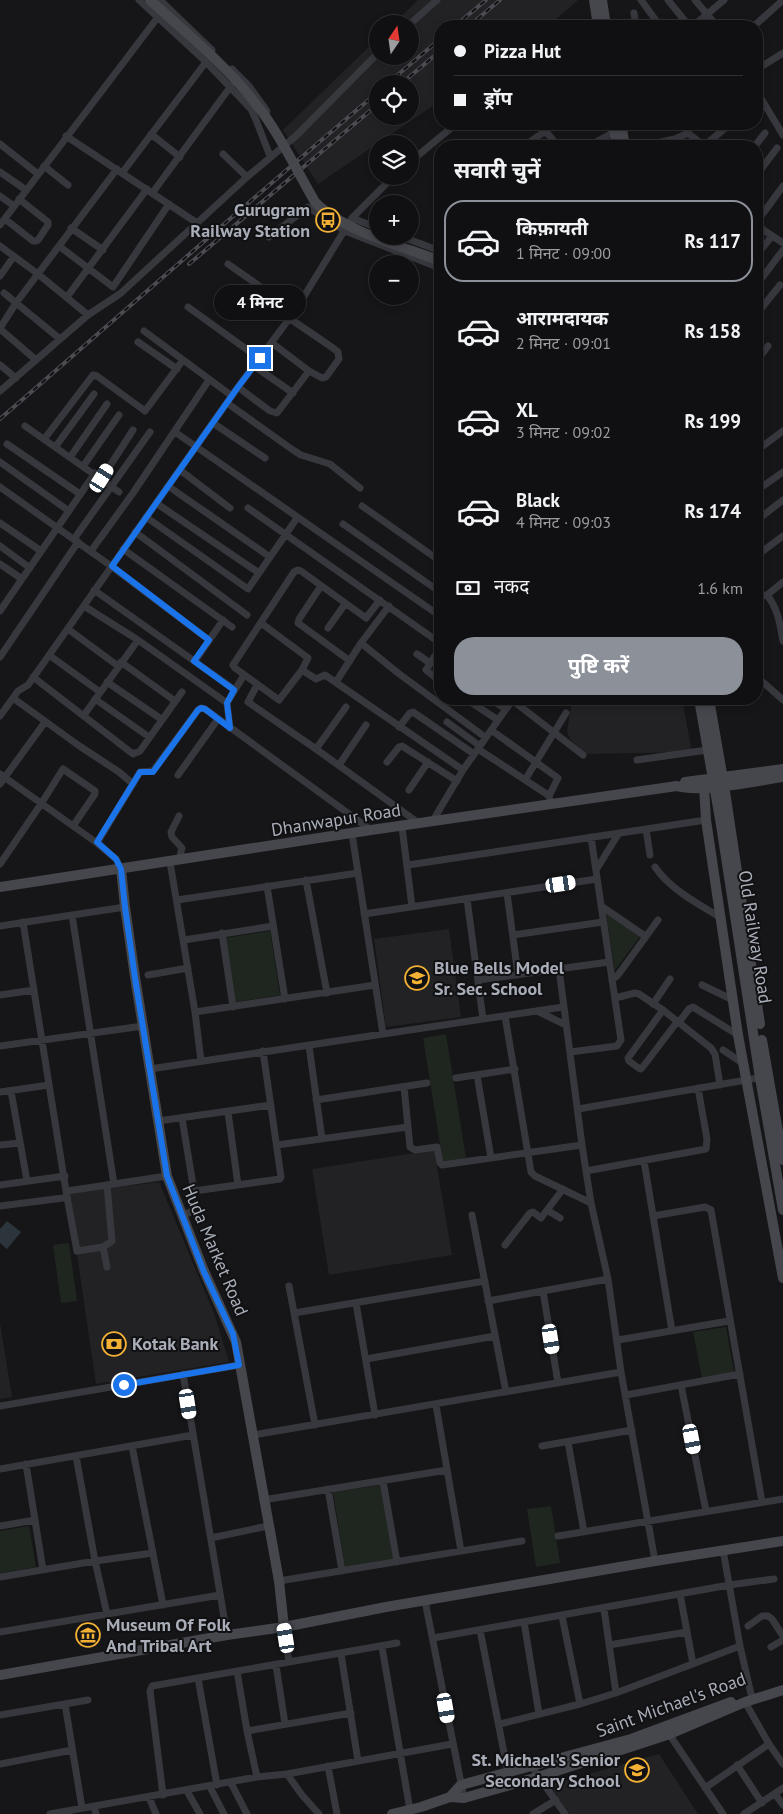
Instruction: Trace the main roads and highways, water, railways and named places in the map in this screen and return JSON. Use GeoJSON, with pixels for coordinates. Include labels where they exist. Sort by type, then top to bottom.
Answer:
{"type":"FeatureCollection","features":[{"type":"Feature","properties":{"kind":"railway"},"geometry":{"type":"LineString","coordinates":[[462,20],[486,0]]}},
{"type":"Feature","properties":{"kind":"railway"},"geometry":{"type":"LineString","coordinates":[[476,20],[500,0]]}},
{"type":"Feature","properties":{"kind":"railway"},"geometry":{"type":"LineString","coordinates":[[398,75],[434,44]]}},
{"type":"Feature","properties":{"kind":"railway"},"geometry":{"type":"LineString","coordinates":[[412,75],[434,56]]}},
{"type":"Feature","properties":{"kind":"railway"},"geometry":{"type":"LineString","coordinates":[[0,419],[369,100]]}},
{"type":"Feature","properties":{"kind":"railway"},"geometry":{"type":"LineString","coordinates":[[189,264],[369,112]]}},
{"type":"Feature","properties":{"kind":"place","name":"Gurugram Railway Station"},"geometry":{"type":"Point","coordinates":[328,220]}},
{"type":"Feature","properties":{"kind":"place","name":"Blue Bells Model Sr. Sec. School"},"geometry":{"type":"Point","coordinates":[417,978]}},
{"type":"Feature","properties":{"kind":"place","name":"Kotak Bank"},"geometry":{"type":"Point","coordinates":[114,1344]}},
{"type":"Feature","properties":{"kind":"place","name":"Museum Of Folk And Tribal Art"},"geometry":{"type":"Point","coordinates":[88,1635]}},
{"type":"Feature","properties":{"kind":"place","name":"St. Michael's Senior Secondary School"},"geometry":{"type":"Point","coordinates":[637,1770]}}]}
